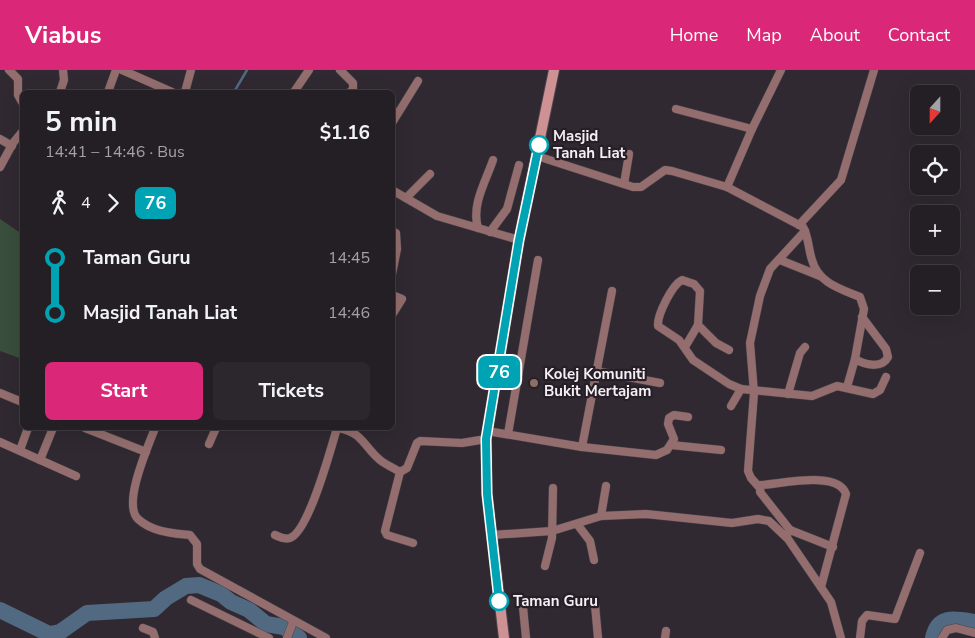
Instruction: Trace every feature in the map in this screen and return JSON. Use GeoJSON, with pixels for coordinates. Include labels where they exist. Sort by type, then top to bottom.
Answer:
{"type":"FeatureCollection","features":[{"type":"Feature","properties":{"kind":"main road"},"geometry":{"type":"LineString","coordinates":[[504,638],[485,458],[487,435],[519,240],[554,70]]}},
{"type":"Feature","properties":{"kind":"street"},"geometry":{"type":"LineString","coordinates":[[9,70],[18,80],[18,95],[20,98]]}},
{"type":"Feature","properties":{"kind":"street"},"geometry":{"type":"LineString","coordinates":[[61,90],[64,80],[63,70]]}},
{"type":"Feature","properties":{"kind":"street"},"geometry":{"type":"LineString","coordinates":[[109,90],[116,70]]}},
{"type":"Feature","properties":{"kind":"street"},"geometry":{"type":"LineString","coordinates":[[122,70],[167,90]]}},
{"type":"Feature","properties":{"kind":"street"},"geometry":{"type":"LineString","coordinates":[[186,90],[191,70]]}},
{"type":"Feature","properties":{"kind":"street"},"geometry":{"type":"LineString","coordinates":[[295,90],[309,70]]}},
{"type":"Feature","properties":{"kind":"street"},"geometry":{"type":"LineString","coordinates":[[340,70],[353,83],[352,90]]}},
{"type":"Feature","properties":{"kind":"street"},"geometry":{"type":"LineString","coordinates":[[799,225],[841,180],[874,70]]}},
{"type":"Feature","properties":{"kind":"street"},"geometry":{"type":"LineString","coordinates":[[727,188],[778,72]]}},
{"type":"Feature","properties":{"kind":"street"},"geometry":{"type":"LineString","coordinates":[[395,118],[418,81]]}},
{"type":"Feature","properties":{"kind":"street"},"geometry":{"type":"LineString","coordinates":[[676,109],[752,129]]}},
{"type":"Feature","properties":{"kind":"street"},"geometry":{"type":"LineString","coordinates":[[0,168],[20,135]]}},
{"type":"Feature","properties":{"kind":"street"},"geometry":{"type":"LineString","coordinates":[[0,139],[12,146]]}},
{"type":"Feature","properties":{"kind":"street"},"geometry":{"type":"LineString","coordinates":[[624,184],[629,154]]}},
{"type":"Feature","properties":{"kind":"street"},"geometry":{"type":"LineString","coordinates":[[537,156],[624,184],[641,187],[664,170],[727,188],[799,225],[808,237],[812,262],[820,276]]}},
{"type":"Feature","properties":{"kind":"street"},"geometry":{"type":"LineString","coordinates":[[478,228],[475,219],[477,204],[493,160]]}},
{"type":"Feature","properties":{"kind":"street"},"geometry":{"type":"LineString","coordinates":[[490,232],[507,209],[518,165]]}},
{"type":"Feature","properties":{"kind":"street"},"geometry":{"type":"LineString","coordinates":[[406,198],[430,174]]}},
{"type":"Feature","properties":{"kind":"street"},"geometry":{"type":"LineString","coordinates":[[395,192],[437,216],[519,240]]}},
{"type":"Feature","properties":{"kind":"street"},"geometry":{"type":"LineString","coordinates":[[805,231],[770,269],[764,280],[750,343],[754,390],[748,471],[831,602],[841,638]]}},
{"type":"Feature","properties":{"kind":"street"},"geometry":{"type":"LineString","coordinates":[[395,232],[398,240],[395,257]]}},
{"type":"Feature","properties":{"kind":"street"},"geometry":{"type":"LineString","coordinates":[[508,434],[538,260]]}},
{"type":"Feature","properties":{"kind":"street"},"geometry":{"type":"LineString","coordinates":[[780,260],[820,276],[832,285],[860,297],[864,309],[855,359],[846,387]]}},
{"type":"Feature","properties":{"kind":"street"},"geometry":{"type":"LineString","coordinates":[[685,347],[698,325],[700,291],[694,284],[682,280],[676,283],[671,290],[657,322],[661,330],[679,340],[694,360],[723,380],[741,389],[812,396],[837,386],[846,387],[865,394],[873,394],[880,390],[886,377]]}},
{"type":"Feature","properties":{"kind":"street"},"geometry":{"type":"LineString","coordinates":[[582,447],[612,291]]}},
{"type":"Feature","properties":{"kind":"street"},"geometry":{"type":"LineString","coordinates":[[395,296],[402,299],[395,310]]}},
{"type":"Feature","properties":{"kind":"street"},"geometry":{"type":"LineString","coordinates":[[855,359],[860,362],[880,365],[888,357],[886,349],[862,317]]}},
{"type":"Feature","properties":{"kind":"street"},"geometry":{"type":"LineString","coordinates":[[698,325],[716,343],[728,350]]}},
{"type":"Feature","properties":{"kind":"street"},"geometry":{"type":"LineString","coordinates":[[788,394],[800,352],[805,346]]}},
{"type":"Feature","properties":{"kind":"street"},"geometry":{"type":"LineString","coordinates":[[596,371],[660,383]]}},
{"type":"Feature","properties":{"kind":"street"},"geometry":{"type":"LineString","coordinates":[[731,406],[741,389]]}},
{"type":"Feature","properties":{"kind":"street"},"geometry":{"type":"LineString","coordinates":[[0,394],[20,401]]}},
{"type":"Feature","properties":{"kind":"street"},"geometry":{"type":"LineString","coordinates":[[413,543],[387,535],[384,528],[400,472],[407,468],[417,443],[420,441],[462,443],[487,435],[508,434],[582,447],[656,455],[667,450],[674,438],[668,424],[669,418],[674,415],[688,417]]}},
{"type":"Feature","properties":{"kind":"street"},"geometry":{"type":"LineString","coordinates":[[20,450],[27,430]]}},
{"type":"Feature","properties":{"kind":"street"},"geometry":{"type":"LineString","coordinates":[[40,460],[53,430]]}},
{"type":"Feature","properties":{"kind":"street"},"geometry":{"type":"LineString","coordinates":[[90,430],[146,452]]}},
{"type":"Feature","properties":{"kind":"street"},"geometry":{"type":"LineString","coordinates":[[154,430],[131,499],[135,515],[139,520],[161,531],[190,535],[197,544],[196,564],[200,569],[282,613],[292,625],[326,638]]}},
{"type":"Feature","properties":{"kind":"street"},"geometry":{"type":"LineString","coordinates":[[209,444],[215,430]]}},
{"type":"Feature","properties":{"kind":"street"},"geometry":{"type":"LineString","coordinates":[[275,535],[283,539],[291,538],[300,528],[322,481],[336,430]]}},
{"type":"Feature","properties":{"kind":"street"},"geometry":{"type":"LineString","coordinates":[[343,430],[355,434],[367,444],[381,461],[400,472]]}},
{"type":"Feature","properties":{"kind":"street"},"geometry":{"type":"LineString","coordinates":[[0,442],[76,476]]}},
{"type":"Feature","properties":{"kind":"street"},"geometry":{"type":"LineString","coordinates":[[671,445],[721,450]]}},
{"type":"Feature","properties":{"kind":"street"},"geometry":{"type":"LineString","coordinates":[[759,487],[809,479],[835,482],[844,488],[846,494],[821,587]]}},
{"type":"Feature","properties":{"kind":"street"},"geometry":{"type":"LineString","coordinates":[[601,516],[606,486]]}},
{"type":"Feature","properties":{"kind":"street"},"geometry":{"type":"LineString","coordinates":[[545,566],[552,531],[553,488]]}},
{"type":"Feature","properties":{"kind":"street"},"geometry":{"type":"LineString","coordinates":[[492,535],[552,531],[601,516],[646,514],[732,523],[758,519],[769,520],[788,533],[833,547]]}},
{"type":"Feature","properties":{"kind":"street"},"geometry":{"type":"LineString","coordinates":[[578,524],[582,533],[590,541],[594,560]]}},
{"type":"Feature","properties":{"kind":"street"},"geometry":{"type":"LineString","coordinates":[[860,638],[862,621],[867,615],[895,618],[920,553]]}},
{"type":"Feature","properties":{"kind":"street"},"geometry":{"type":"LineString","coordinates":[[191,600],[269,638]]}},
{"type":"Feature","properties":{"kind":"street"},"geometry":{"type":"LineString","coordinates":[[595,605],[598,638]]}},
{"type":"Feature","properties":{"kind":"street"},"geometry":{"type":"LineString","coordinates":[[523,607],[526,638]]}},
{"type":"Feature","properties":{"kind":"street"},"geometry":{"type":"LineString","coordinates":[[288,638],[292,625]]}},
{"type":"Feature","properties":{"kind":"street"},"geometry":{"type":"LineString","coordinates":[[143,628],[153,632],[155,638]]}},
{"type":"Feature","properties":{"kind":"street"},"geometry":{"type":"LineString","coordinates":[[942,638],[947,630],[956,628],[975,633]]}},
{"type":"Feature","properties":{"kind":"green space"},"geometry":{"type":"Polygon","coordinates":[[[0,219],[20,233],[20,358],[0,351],[0,219]]]}},
{"type":"Feature","properties":{"kind":"waterway"},"geometry":{"type":"LineString","coordinates":[[235,90],[247,70]]}},
{"type":"Feature","properties":{"kind":"waterway"},"geometry":{"type":"LineString","coordinates":[[0,610],[49,634],[60,632],[87,613],[154,609],[166,598],[186,586],[199,585],[221,594],[231,602],[249,610],[266,624],[284,627],[299,638]]}},
{"type":"Feature","properties":{"kind":"waterway"},"geometry":{"type":"LineString","coordinates":[[933,638],[935,630],[943,622],[955,619],[975,622]]}},
{"type":"Feature","properties":{"kind":"bus line","name":"76"},"geometry":{"type":"LineString","coordinates":[[499,601],[487,494],[486,439],[499,372],[519,240],[539,145]]}},
{"type":"Feature","properties":{"kind":"place","name":"Masjid Tanah Liat"},"geometry":{"type":"Point","coordinates":[539,145]}},
{"type":"Feature","properties":{"kind":"place","name":"Kolej Komuniti Bukit Mertajam"},"geometry":{"type":"Point","coordinates":[534,383]}},
{"type":"Feature","properties":{"kind":"place","name":"Taman Guru"},"geometry":{"type":"Point","coordinates":[499,601]}}]}
